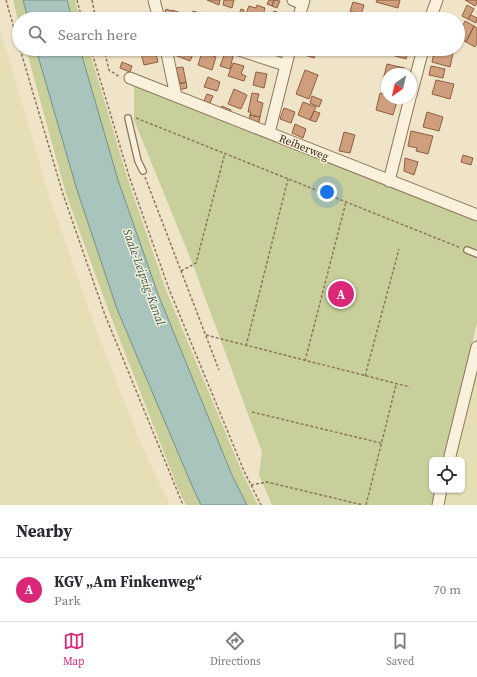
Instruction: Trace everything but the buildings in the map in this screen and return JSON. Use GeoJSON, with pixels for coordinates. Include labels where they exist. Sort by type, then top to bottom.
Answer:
{"type":"FeatureCollection","features":[{"type":"Feature","properties":{"kind":"street"},"geometry":{"type":"LineString","coordinates":[[154,0],[157,12]]}},
{"type":"Feature","properties":{"kind":"street"},"geometry":{"type":"LineString","coordinates":[[433,12],[437,0]]}},
{"type":"Feature","properties":{"kind":"street"},"geometry":{"type":"LineString","coordinates":[[299,12],[300,1]]}},
{"type":"Feature","properties":{"kind":"street"},"geometry":{"type":"LineString","coordinates":[[167,56],[176,96]]}},
{"type":"Feature","properties":{"kind":"street"},"geometry":{"type":"LineString","coordinates":[[257,56],[285,65]]}},
{"type":"Feature","properties":{"kind":"street"},"geometry":{"type":"LineString","coordinates":[[269,133],[288,56]]}},
{"type":"Feature","properties":{"kind":"street"},"geometry":{"type":"LineString","coordinates":[[417,72],[421,56]]}},
{"type":"Feature","properties":{"kind":"street","name":"Reiherweg"},"geometry":{"type":"LineString","coordinates":[[126,78],[176,96],[477,215]]}},
{"type":"Feature","properties":{"kind":"street"},"geometry":{"type":"LineString","coordinates":[[389,181],[408,104]]}},
{"type":"Feature","properties":{"kind":"street"},"geometry":{"type":"LineString","coordinates":[[450,457],[477,347]]}},
{"type":"Feature","properties":{"kind":"street"},"geometry":{"type":"LineString","coordinates":[[438,505],[441,493]]}},
{"type":"Feature","properties":{"kind":"lane"},"geometry":{"type":"LineString","coordinates":[[131,118],[138,161],[143,171]]}},
{"type":"Feature","properties":{"kind":"lane"},"geometry":{"type":"LineString","coordinates":[[467,250],[477,254]]}},
{"type":"Feature","properties":{"kind":"path"},"geometry":{"type":"LineString","coordinates":[[6,0],[12,22]]}},
{"type":"Feature","properties":{"kind":"path"},"geometry":{"type":"LineString","coordinates":[[77,0],[80,12]]}},
{"type":"Feature","properties":{"kind":"path"},"geometry":{"type":"LineString","coordinates":[[92,0],[95,12]]}},
{"type":"Feature","properties":{"kind":"path"},"geometry":{"type":"LineString","coordinates":[[21,56],[63,194],[105,315],[184,505]]}},
{"type":"Feature","properties":{"kind":"path"},"geometry":{"type":"LineString","coordinates":[[93,56],[129,176],[169,289],[251,485],[261,505]]}},
{"type":"Feature","properties":{"kind":"path"},"geometry":{"type":"LineString","coordinates":[[106,56],[109,70],[126,78]]}},
{"type":"Feature","properties":{"kind":"path"},"geometry":{"type":"LineString","coordinates":[[131,118],[225,153],[467,250]]}},
{"type":"Feature","properties":{"kind":"path"},"geometry":{"type":"LineString","coordinates":[[181,271],[196,263],[225,153]]}},
{"type":"Feature","properties":{"kind":"path"},"geometry":{"type":"LineString","coordinates":[[143,171],[219,370]]}},
{"type":"Feature","properties":{"kind":"path"},"geometry":{"type":"LineString","coordinates":[[246,346],[288,179]]}},
{"type":"Feature","properties":{"kind":"path"},"geometry":{"type":"LineString","coordinates":[[305,361],[346,202]]}},
{"type":"Feature","properties":{"kind":"path"},"geometry":{"type":"LineString","coordinates":[[365,376],[399,249]]}},
{"type":"Feature","properties":{"kind":"path"},"geometry":{"type":"LineString","coordinates":[[206,335],[410,387]]}},
{"type":"Feature","properties":{"kind":"path"},"geometry":{"type":"LineString","coordinates":[[366,505],[396,384]]}},
{"type":"Feature","properties":{"kind":"path"},"geometry":{"type":"LineString","coordinates":[[252,412],[382,443]]}},
{"type":"Feature","properties":{"kind":"path"},"geometry":{"type":"LineString","coordinates":[[251,485],[267,482],[363,505]]}},
{"type":"Feature","properties":{"kind":"shaded area"},"geometry":{"type":"Polygon","coordinates":[[[0,29],[51,201],[93,321],[140,442],[170,505],[0,505],[0,29]]]}},
{"type":"Feature","properties":{"kind":"shaded area"},"geometry":{"type":"Polygon","coordinates":[[[477,362],[477,505],[442,505],[445,493],[465,493],[465,457],[454,457],[477,362]]]}},
{"type":"Feature","properties":{"kind":"green space"},"geometry":{"type":"Polygon","coordinates":[[[13,0],[23,0],[26,12],[16,12],[13,0]]]}},
{"type":"Feature","properties":{"kind":"green space"},"geometry":{"type":"Polygon","coordinates":[[[67,0],[75,0],[78,12],[70,12],[67,0]]]}},
{"type":"Feature","properties":{"kind":"green space"},"geometry":{"type":"Polygon","coordinates":[[[28,56],[38,56],[77,190],[117,309],[201,505],[186,505],[179,491],[109,312],[66,194],[28,56]]]}},
{"type":"Feature","properties":{"kind":"green space"},"geometry":{"type":"Polygon","coordinates":[[[82,56],[91,56],[127,177],[166,290],[242,472],[258,505],[247,505],[232,475],[158,294],[118,180],[82,56]]]}},
{"type":"Feature","properties":{"kind":"green space"},"geometry":{"type":"Polygon","coordinates":[[[134,84],[477,221],[477,323],[445,457],[429,457],[429,493],[436,493],[434,505],[272,505],[259,475],[262,452],[193,265],[134,120],[134,84]]]}},
{"type":"Feature","properties":{"kind":"water"},"geometry":{"type":"Polygon","coordinates":[[[23,0],[67,0],[70,12],[26,12],[23,0]]]}},
{"type":"Feature","properties":{"kind":"water","name":"Saale-Leipzig-Kanal"},"geometry":{"type":"Polygon","coordinates":[[[38,56],[82,56],[118,180],[158,294],[232,475],[247,505],[201,505],[117,309],[77,190],[38,56]]]}},
{"type":"Feature","properties":{"kind":"place","name":"KGV „Am Finkenweg“"},"geometry":{"type":"Point","coordinates":[341,294]}}]}
